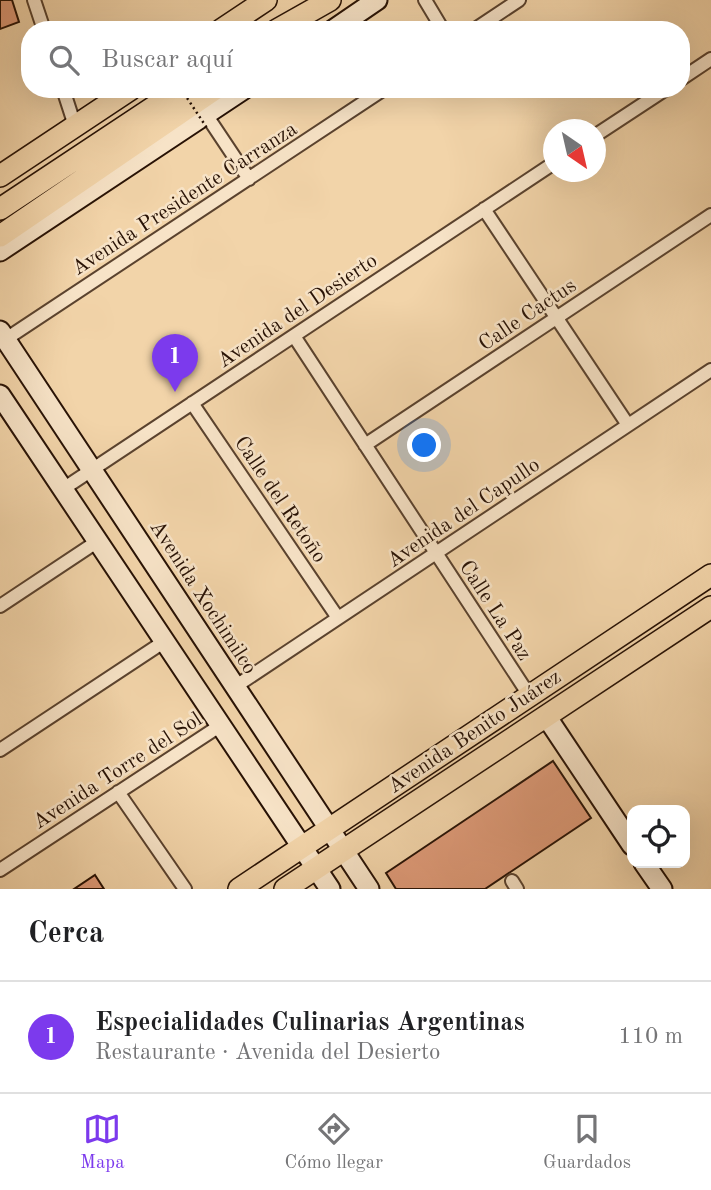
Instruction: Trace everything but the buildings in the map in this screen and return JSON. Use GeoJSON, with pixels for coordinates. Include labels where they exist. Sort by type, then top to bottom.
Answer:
{"type":"FeatureCollection","features":[{"type":"Feature","properties":{"kind":"main road"},"geometry":{"type":"LineString","coordinates":[[234,21],[266,0]]}},
{"type":"Feature","properties":{"kind":"main road"},"geometry":{"type":"LineString","coordinates":[[346,21],[377,0]]}},
{"type":"Feature","properties":{"kind":"main road"},"geometry":{"type":"LineString","coordinates":[[291,21],[319,3]]}},
{"type":"Feature","properties":{"kind":"main road"},"geometry":{"type":"LineString","coordinates":[[303,21],[319,3]]}},
{"type":"Feature","properties":{"kind":"main road"},"geometry":{"type":"LineString","coordinates":[[0,176],[117,98]]}},
{"type":"Feature","properties":{"kind":"main road"},"geometry":{"type":"LineString","coordinates":[[0,209],[198,102]]}},
{"type":"Feature","properties":{"kind":"main road"},"geometry":{"type":"LineString","coordinates":[[0,236],[198,102]]}},
{"type":"Feature","properties":{"kind":"main road"},"geometry":{"type":"LineString","coordinates":[[0,251],[198,102]]}},
{"type":"Feature","properties":{"kind":"main road","name":"Avenida Xochimilco"},"geometry":{"type":"LineString","coordinates":[[3,335],[369,889]]}},
{"type":"Feature","properties":{"kind":"main road"},"geometry":{"type":"LineString","coordinates":[[0,396],[331,889]]}},
{"type":"Feature","properties":{"kind":"main road","name":"Avenida Benito Juárez"},"geometry":{"type":"LineString","coordinates":[[239,889],[711,575]]}},
{"type":"Feature","properties":{"kind":"main road","name":"Avenida Benito Juárez"},"geometry":{"type":"LineString","coordinates":[[285,889],[711,607]]}},
{"type":"Feature","properties":{"kind":"main road"},"geometry":{"type":"LineString","coordinates":[[545,716],[627,838]]}},
{"type":"Feature","properties":{"kind":"main road"},"geometry":{"type":"LineString","coordinates":[[647,868],[662,889]]}},
{"type":"Feature","properties":{"kind":"street"},"geometry":{"type":"LineString","coordinates":[[34,0],[41,21]]}},
{"type":"Feature","properties":{"kind":"street"},"geometry":{"type":"LineString","coordinates":[[425,0],[438,21]]}},
{"type":"Feature","properties":{"kind":"street"},"geometry":{"type":"LineString","coordinates":[[488,21],[519,0]]}},
{"type":"Feature","properties":{"kind":"street"},"geometry":{"type":"LineString","coordinates":[[690,73],[711,59]]}},
{"type":"Feature","properties":{"kind":"street"},"geometry":{"type":"LineString","coordinates":[[65,98],[75,126]]}},
{"type":"Feature","properties":{"kind":"street","name":"Avenida Presidente Carranza"},"geometry":{"type":"LineString","coordinates":[[3,335],[249,179],[370,98]]}},
{"type":"Feature","properties":{"kind":"street"},"geometry":{"type":"LineString","coordinates":[[606,128],[652,98]]}},
{"type":"Feature","properties":{"kind":"street"},"geometry":{"type":"LineString","coordinates":[[198,102],[249,179]]}},
{"type":"Feature","properties":{"kind":"street","name":"Avenida del Desierto"},"geometry":{"type":"LineString","coordinates":[[63,489],[543,170]]}},
{"type":"Feature","properties":{"kind":"street"},"geometry":{"type":"LineString","coordinates":[[484,209],[628,425]]}},
{"type":"Feature","properties":{"kind":"street","name":"Calle Cactus"},"geometry":{"type":"LineString","coordinates":[[365,445],[711,215]]}},
{"type":"Feature","properties":{"kind":"street","name":"Calle La Paz"},"geometry":{"type":"LineString","coordinates":[[294,336],[528,695]]}},
{"type":"Feature","properties":{"kind":"street","name":"Avenida del Capullo"},"geometry":{"type":"LineString","coordinates":[[236,686],[711,370]]}},
{"type":"Feature","properties":{"kind":"street","name":"Calle del Retoño"},"geometry":{"type":"LineString","coordinates":[[192,403],[338,618]]}},
{"type":"Feature","properties":{"kind":"street"},"geometry":{"type":"LineString","coordinates":[[0,606],[98,541]]}},
{"type":"Feature","properties":{"kind":"street"},"geometry":{"type":"LineString","coordinates":[[0,750],[165,641]]}},
{"type":"Feature","properties":{"kind":"street","name":"Avenida Torre del Sol"},"geometry":{"type":"LineString","coordinates":[[0,870],[221,725]]}},
{"type":"Feature","properties":{"kind":"street"},"geometry":{"type":"LineString","coordinates":[[118,792],[185,889]]}},
{"type":"Feature","properties":{"kind":"place","name":"Especialidades Culinarias Argentinas"},"geometry":{"type":"Point","coordinates":[175,392]}}]}
